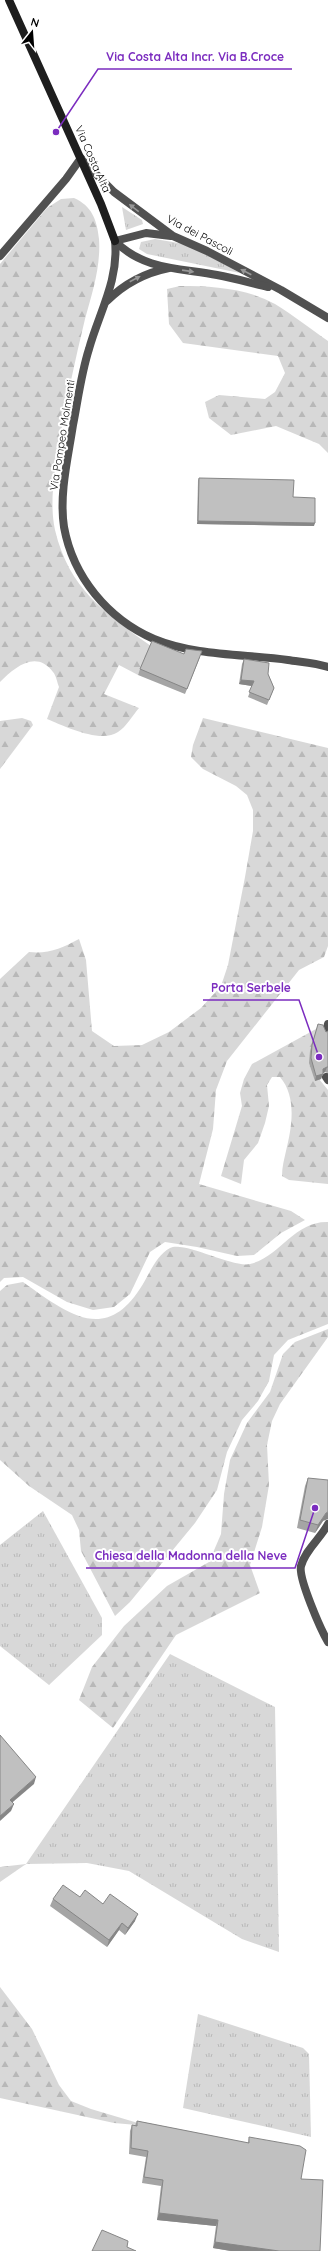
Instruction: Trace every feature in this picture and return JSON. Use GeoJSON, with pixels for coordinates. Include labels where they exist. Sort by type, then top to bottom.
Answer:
{"type":"FeatureCollection","features":[{"type":"Feature","properties":{"kind":"main road","name":"Via Costa Alta"},"geometry":{"type":"LineString","coordinates":[[9,0],[81,158],[115,241]]}},
{"type":"Feature","properties":{"kind":"street","name":"Via dei Pascoli"},"geometry":{"type":"LineString","coordinates":[[81,158],[114,192],[173,236],[207,251],[281,290],[328,318]]}},
{"type":"Feature","properties":{"kind":"street"},"geometry":{"type":"LineString","coordinates":[[0,256],[66,179],[81,158]]}},
{"type":"Feature","properties":{"kind":"street"},"geometry":{"type":"LineString","coordinates":[[115,241],[146,233],[173,236]]}},
{"type":"Feature","properties":{"kind":"street","name":"Via dei Pascoli"},"geometry":{"type":"LineString","coordinates":[[115,241],[125,252],[140,260],[169,268],[217,275],[281,290]]}},
{"type":"Feature","properties":{"kind":"street","name":"Via Pompeo Molmenti"},"geometry":{"type":"LineString","coordinates":[[115,241],[116,255],[114,276],[88,350],[82,374],[64,488],[64,526],[74,558],[82,575],[92,590],[116,616],[136,630],[155,639],[196,650],[280,659],[328,667]]}},
{"type":"Feature","properties":{"kind":"street","name":"Via dei Pascoli"},"geometry":{"type":"LineString","coordinates":[[106,301],[118,290],[134,280],[156,270],[169,268]]}},
{"type":"Feature","properties":{"kind":"street"},"geometry":{"type":"LineString","coordinates":[[328,1524],[321,1536],[315,1541],[302,1566],[302,1577],[323,1633],[328,1642]]}},
{"type":"Feature","properties":{"kind":"green space"},"geometry":{"type":"Polygon","coordinates":[[[74,198],[89,209],[95,220],[99,239],[99,259],[74,365],[59,443],[54,476],[53,519],[61,551],[79,584],[104,610],[151,646],[138,675],[119,665],[104,694],[139,708],[121,730],[111,735],[102,736],[82,733],[47,719],[59,687],[54,673],[46,665],[40,662],[32,661],[25,663],[12,671],[0,682],[0,264],[47,208],[61,199],[74,198]]]}},
{"type":"Feature","properties":{"kind":"green space"},"geometry":{"type":"Polygon","coordinates":[[[122,207],[142,220],[143,224],[126,230],[122,207]]]}},
{"type":"Feature","properties":{"kind":"green space"},"geometry":{"type":"Polygon","coordinates":[[[155,239],[190,245],[240,273],[147,254],[139,249],[141,242],[155,239]]]}},
{"type":"Feature","properties":{"kind":"green space"},"geometry":{"type":"Polygon","coordinates":[[[180,286],[216,287],[252,294],[282,308],[328,341],[328,453],[319,444],[276,426],[231,435],[209,418],[205,402],[219,395],[265,399],[275,392],[285,373],[278,356],[183,343],[169,324],[167,289],[180,286]]]}},
{"type":"Feature","properties":{"kind":"green space"},"geometry":{"type":"Polygon","coordinates":[[[22,718],[31,721],[33,725],[0,769],[0,721],[22,718]]]}},
{"type":"Feature","properties":{"kind":"green space"},"geometry":{"type":"Polygon","coordinates":[[[203,718],[328,748],[328,946],[324,957],[299,970],[227,1061],[216,1090],[213,1129],[199,1184],[291,1211],[305,1220],[281,1233],[254,1255],[237,1256],[165,1242],[150,1252],[130,1294],[114,1307],[93,1310],[67,1302],[23,1277],[4,1278],[0,1282],[0,979],[29,952],[55,950],[79,939],[86,960],[92,1031],[114,1046],[142,1045],[169,1032],[201,1008],[221,986],[228,965],[245,877],[253,831],[253,810],[247,795],[236,786],[203,769],[191,757],[193,745],[203,718]]]}},
{"type":"Feature","properties":{"kind":"green space"},"geometry":{"type":"Polygon","coordinates":[[[316,1029],[315,1081],[319,1079],[328,1090],[328,1184],[289,1180],[282,1176],[292,1112],[289,1094],[280,1077],[272,1077],[267,1085],[269,1106],[265,1123],[258,1143],[244,1160],[241,1184],[221,1176],[242,1106],[240,1093],[244,1079],[252,1064],[316,1029]]]}},
{"type":"Feature","properties":{"kind":"green space"},"geometry":{"type":"Polygon","coordinates":[[[328,1222],[328,1324],[288,1340],[274,1355],[269,1381],[258,1401],[242,1420],[227,1452],[217,1490],[195,1523],[130,1602],[115,1616],[81,1551],[79,1530],[72,1515],[29,1486],[0,1460],[0,1291],[7,1285],[23,1282],[71,1313],[86,1318],[100,1319],[115,1314],[129,1303],[143,1284],[158,1259],[170,1248],[186,1248],[232,1262],[250,1264],[261,1260],[306,1227],[316,1223],[328,1222]]]}},
{"type":"Feature","properties":{"kind":"green space"},"geometry":{"type":"Polygon","coordinates":[[[328,1329],[328,1337],[280,1404],[272,1421],[267,1445],[269,1485],[262,1527],[250,1565],[260,1593],[176,1635],[113,1728],[79,1700],[92,1667],[124,1626],[167,1586],[209,1562],[221,1534],[224,1494],[230,1460],[247,1423],[270,1392],[283,1354],[295,1342],[328,1329]]]}},
{"type":"Feature","properties":{"kind":"green space"},"geometry":{"type":"Polygon","coordinates":[[[43,1511],[102,1618],[102,1635],[49,1685],[0,1646],[0,1545],[43,1511]]]}},
{"type":"Feature","properties":{"kind":"green space"},"geometry":{"type":"Polygon","coordinates":[[[170,1654],[275,1707],[279,1952],[242,1939],[129,1871],[87,1863],[26,1864],[170,1654]]]}},
{"type":"Feature","properties":{"kind":"green space"},"geometry":{"type":"Polygon","coordinates":[[[26,1864],[0,1882],[0,1867],[26,1864]]]}},
{"type":"Feature","properties":{"kind":"green space"},"geometry":{"type":"Polygon","coordinates":[[[0,1987],[32,2029],[59,2085],[71,2101],[91,2109],[148,2126],[114,2123],[0,2098],[0,1987]]]}},
{"type":"Feature","properties":{"kind":"green space"},"geometry":{"type":"Polygon","coordinates":[[[198,2014],[303,2048],[309,2054],[311,2137],[183,2108],[198,2014]]]}},
{"type":"Feature","properties":{"kind":"building"},"geometry":{"type":"Polygon","coordinates":[[[199,478],[294,480],[293,497],[315,498],[315,523],[198,521],[199,478]]]}},
{"type":"Feature","properties":{"kind":"building"},"geometry":{"type":"Polygon","coordinates":[[[152,641],[184,654],[186,649],[202,651],[187,689],[140,669],[152,641]]]}},
{"type":"Feature","properties":{"kind":"building"},"geometry":{"type":"Polygon","coordinates":[[[244,659],[269,663],[268,674],[274,688],[269,700],[249,692],[254,681],[241,680],[244,659]]]}},
{"type":"Feature","properties":{"kind":"building"},"geometry":{"type":"Polygon","coordinates":[[[318,1024],[323,1025],[326,1032],[328,1031],[328,1067],[323,1069],[323,1074],[316,1076],[311,1058],[312,1045],[318,1024]]]}},
{"type":"Feature","properties":{"kind":"building"},"geometry":{"type":"Polygon","coordinates":[[[308,1478],[328,1480],[328,1512],[318,1525],[300,1520],[308,1478]]]}},
{"type":"Feature","properties":{"kind":"building"},"geometry":{"type":"Polygon","coordinates":[[[0,1735],[36,1777],[10,1800],[14,1804],[0,1816],[0,1735]]]}},
{"type":"Feature","properties":{"kind":"building"},"geometry":{"type":"Polygon","coordinates":[[[63,1885],[80,1897],[85,1890],[103,1904],[110,1894],[138,1914],[128,1928],[122,1923],[109,1940],[53,1899],[63,1885]]]}},
{"type":"Feature","properties":{"kind":"building"},"geometry":{"type":"Polygon","coordinates":[[[137,2121],[249,2143],[249,2137],[300,2146],[306,2150],[301,2179],[323,2180],[320,2251],[279,2251],[215,2242],[218,2220],[159,2213],[163,2180],[144,2177],[148,2151],[131,2148],[132,2125],[137,2126],[137,2121]]]}},
{"type":"Feature","properties":{"kind":"building"},"geometry":{"type":"Polygon","coordinates":[[[102,2230],[128,2241],[127,2247],[136,2251],[92,2251],[102,2230]]]}},
{"type":"Feature","properties":{"kind":"place","name":"Via Costa Alta Incr. Via B.Croce"},"geometry":{"type":"Point","coordinates":[56,132]}},
{"type":"Feature","properties":{"kind":"place","name":"Porta Serbele"},"geometry":{"type":"Point","coordinates":[319,1057]}},
{"type":"Feature","properties":{"kind":"place","name":"Chiesa della Madonna della Neve"},"geometry":{"type":"Point","coordinates":[315,1508]}}]}
